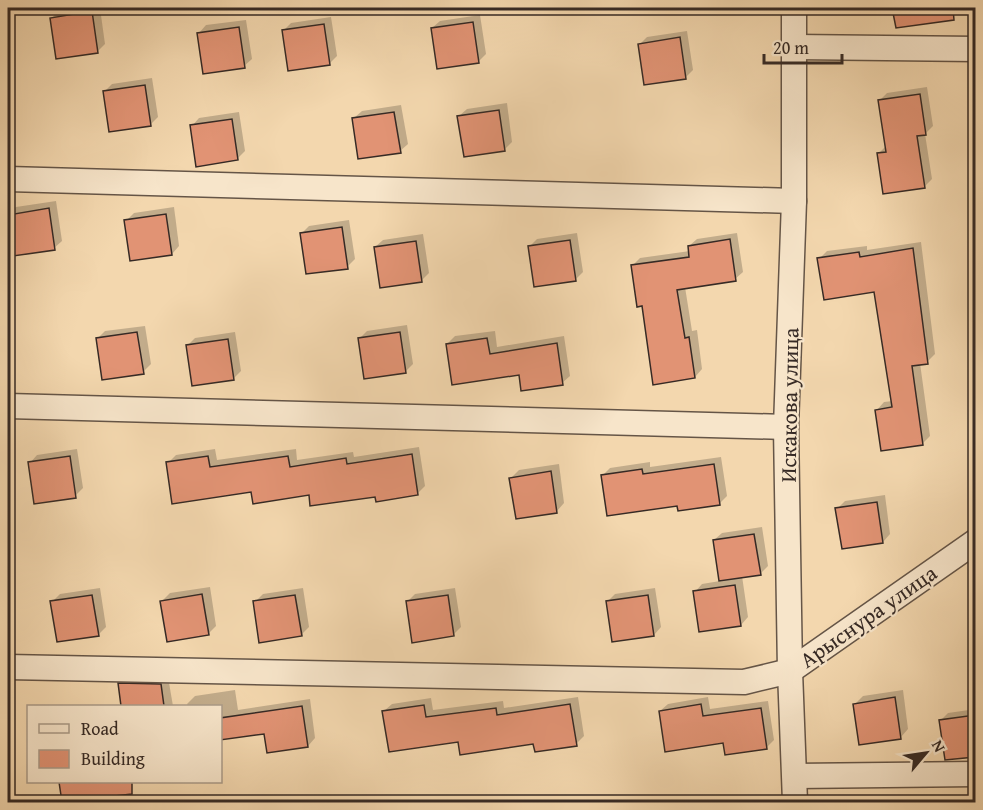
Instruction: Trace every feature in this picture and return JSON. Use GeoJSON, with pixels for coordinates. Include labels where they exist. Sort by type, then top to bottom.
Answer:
{"type":"FeatureCollection","features":[{"type":"Feature","properties":{"kind":"street","name":"Искакова улица"},"geometry":{"type":"LineString","coordinates":[[794,8],[795,201],[786,428],[790,671],[795,802]]}},
{"type":"Feature","properties":{"kind":"street"},"geometry":{"type":"LineString","coordinates":[[795,47],[975,49]]}},
{"type":"Feature","properties":{"kind":"street"},"geometry":{"type":"LineString","coordinates":[[8,179],[795,201]]}},
{"type":"Feature","properties":{"kind":"street"},"geometry":{"type":"LineString","coordinates":[[8,406],[786,428]]}},
{"type":"Feature","properties":{"kind":"street","name":"Арыснура улица"},"geometry":{"type":"LineString","coordinates":[[790,671],[975,541]]}},
{"type":"Feature","properties":{"kind":"street"},"geometry":{"type":"LineString","coordinates":[[8,667],[744,682],[790,671]]}},
{"type":"Feature","properties":{"kind":"street"},"geometry":{"type":"LineString","coordinates":[[795,776],[975,774]]}},
{"type":"Feature","properties":{"kind":"building"},"geometry":{"type":"Polygon","coordinates":[[[892,8],[953,8],[954,20],[896,28],[892,8]]]}},
{"type":"Feature","properties":{"kind":"building"},"geometry":{"type":"Polygon","coordinates":[[[92,11],[98,53],[56,59],[50,18],[92,11]]]}},
{"type":"Feature","properties":{"kind":"building"},"geometry":{"type":"Polygon","coordinates":[[[473,22],[479,63],[437,69],[431,28],[473,22]]]}},
{"type":"Feature","properties":{"kind":"building"},"geometry":{"type":"Polygon","coordinates":[[[324,24],[330,65],[288,71],[282,30],[324,24]]]}},
{"type":"Feature","properties":{"kind":"building"},"geometry":{"type":"Polygon","coordinates":[[[239,27],[245,68],[203,74],[197,33],[239,27]]]}},
{"type":"Feature","properties":{"kind":"building"},"geometry":{"type":"Polygon","coordinates":[[[680,37],[686,79],[644,85],[638,44],[680,37]]]}},
{"type":"Feature","properties":{"kind":"building"},"geometry":{"type":"Polygon","coordinates":[[[145,85],[151,126],[109,132],[103,91],[145,85]]]}},
{"type":"Feature","properties":{"kind":"building"},"geometry":{"type":"Polygon","coordinates":[[[920,94],[926,135],[917,136],[925,188],[883,194],[877,153],[886,152],[878,100],[920,94]]]}},
{"type":"Feature","properties":{"kind":"building"},"geometry":{"type":"Polygon","coordinates":[[[499,110],[505,151],[464,157],[457,116],[499,110]]]}},
{"type":"Feature","properties":{"kind":"building"},"geometry":{"type":"Polygon","coordinates":[[[394,112],[401,153],[358,159],[352,118],[394,112]]]}},
{"type":"Feature","properties":{"kind":"building"},"geometry":{"type":"Polygon","coordinates":[[[232,119],[238,160],[196,167],[190,125],[232,119]]]}},
{"type":"Feature","properties":{"kind":"building"},"geometry":{"type":"Polygon","coordinates":[[[49,208],[55,250],[13,256],[8,215],[49,208]]]}},
{"type":"Feature","properties":{"kind":"building"},"geometry":{"type":"Polygon","coordinates":[[[166,214],[172,255],[130,261],[124,220],[166,214]]]}},
{"type":"Feature","properties":{"kind":"building"},"geometry":{"type":"Polygon","coordinates":[[[342,227],[348,269],[306,274],[300,233],[342,227]]]}},
{"type":"Feature","properties":{"kind":"building"},"geometry":{"type":"Polygon","coordinates":[[[730,239],[736,281],[677,290],[685,338],[689,337],[695,378],[653,385],[642,306],[637,307],[631,265],[689,257],[688,246],[730,239]]]}},
{"type":"Feature","properties":{"kind":"building"},"geometry":{"type":"Polygon","coordinates":[[[570,240],[576,281],[534,287],[528,246],[570,240]]]}},
{"type":"Feature","properties":{"kind":"building"},"geometry":{"type":"Polygon","coordinates":[[[416,241],[422,282],[380,288],[374,247],[416,241]]]}},
{"type":"Feature","properties":{"kind":"building"},"geometry":{"type":"Polygon","coordinates":[[[913,248],[928,364],[912,366],[923,445],[881,451],[875,410],[892,407],[874,292],[824,300],[817,258],[859,252],[860,257],[913,248]]]}},
{"type":"Feature","properties":{"kind":"building"},"geometry":{"type":"Polygon","coordinates":[[[137,332],[144,374],[102,380],[96,338],[137,332]]]}},
{"type":"Feature","properties":{"kind":"building"},"geometry":{"type":"Polygon","coordinates":[[[400,332],[406,373],[364,379],[358,338],[400,332]]]}},
{"type":"Feature","properties":{"kind":"building"},"geometry":{"type":"Polygon","coordinates":[[[487,338],[490,354],[557,343],[563,385],[521,391],[519,375],[452,385],[446,344],[487,338]]]}},
{"type":"Feature","properties":{"kind":"building"},"geometry":{"type":"Polygon","coordinates":[[[228,339],[234,380],[192,386],[186,345],[228,339]]]}},
{"type":"Feature","properties":{"kind":"building"},"geometry":{"type":"Polygon","coordinates":[[[412,454],[418,495],[376,502],[375,497],[310,506],[309,495],[253,504],[251,492],[172,504],[166,462],[208,456],[210,467],[288,456],[290,467],[346,458],[347,464],[412,454]]]}},
{"type":"Feature","properties":{"kind":"building"},"geometry":{"type":"Polygon","coordinates":[[[70,456],[76,498],[34,504],[28,462],[70,456]]]}},
{"type":"Feature","properties":{"kind":"building"},"geometry":{"type":"Polygon","coordinates":[[[714,464],[720,505],[678,511],[677,506],[607,516],[601,475],[642,469],[643,474],[714,464]]]}},
{"type":"Feature","properties":{"kind":"building"},"geometry":{"type":"Polygon","coordinates":[[[551,471],[557,513],[516,519],[509,478],[551,471]]]}},
{"type":"Feature","properties":{"kind":"building"},"geometry":{"type":"Polygon","coordinates":[[[877,502],[883,543],[842,549],[835,508],[877,502]]]}},
{"type":"Feature","properties":{"kind":"building"},"geometry":{"type":"Polygon","coordinates":[[[754,534],[761,575],[719,581],[713,540],[754,534]]]}},
{"type":"Feature","properties":{"kind":"building"},"geometry":{"type":"Polygon","coordinates":[[[735,585],[741,626],[699,632],[693,591],[735,585]]]}},
{"type":"Feature","properties":{"kind":"building"},"geometry":{"type":"Polygon","coordinates":[[[202,594],[209,635],[167,642],[160,601],[202,594]]]}},
{"type":"Feature","properties":{"kind":"building"},"geometry":{"type":"Polygon","coordinates":[[[92,595],[99,636],[57,642],[50,601],[92,595]]]}},
{"type":"Feature","properties":{"kind":"building"},"geometry":{"type":"Polygon","coordinates":[[[295,595],[302,636],[259,643],[253,601],[295,595]]]}},
{"type":"Feature","properties":{"kind":"building"},"geometry":{"type":"Polygon","coordinates":[[[448,595],[454,636],[412,643],[406,601],[448,595]]]}},
{"type":"Feature","properties":{"kind":"building"},"geometry":{"type":"Polygon","coordinates":[[[648,595],[654,636],[612,642],[606,601],[648,595]]]}},
{"type":"Feature","properties":{"kind":"building"},"geometry":{"type":"Polygon","coordinates":[[[118,683],[161,684],[164,705],[121,705],[118,683]]]}},
{"type":"Feature","properties":{"kind":"building"},"geometry":{"type":"Polygon","coordinates":[[[895,697],[901,739],[859,745],[853,704],[895,697]]]}},
{"type":"Feature","properties":{"kind":"building"},"geometry":{"type":"Polygon","coordinates":[[[570,704],[577,746],[535,752],[533,744],[460,755],[458,742],[389,752],[382,711],[424,705],[426,717],[496,708],[497,715],[570,704]]]}},
{"type":"Feature","properties":{"kind":"building"},"geometry":{"type":"Polygon","coordinates":[[[701,704],[703,716],[761,708],[767,749],[725,755],[723,743],[665,752],[659,711],[701,704]]]}},
{"type":"Feature","properties":{"kind":"building"},"geometry":{"type":"Polygon","coordinates":[[[302,706],[308,747],[267,753],[264,734],[222,740],[222,718],[302,706]]]}},
{"type":"Feature","properties":{"kind":"building"},"geometry":{"type":"Polygon","coordinates":[[[975,715],[975,757],[945,760],[939,720],[975,715]]]}},
{"type":"Feature","properties":{"kind":"building"},"geometry":{"type":"Polygon","coordinates":[[[59,783],[132,783],[132,794],[62,802],[59,783]]]}}]}
